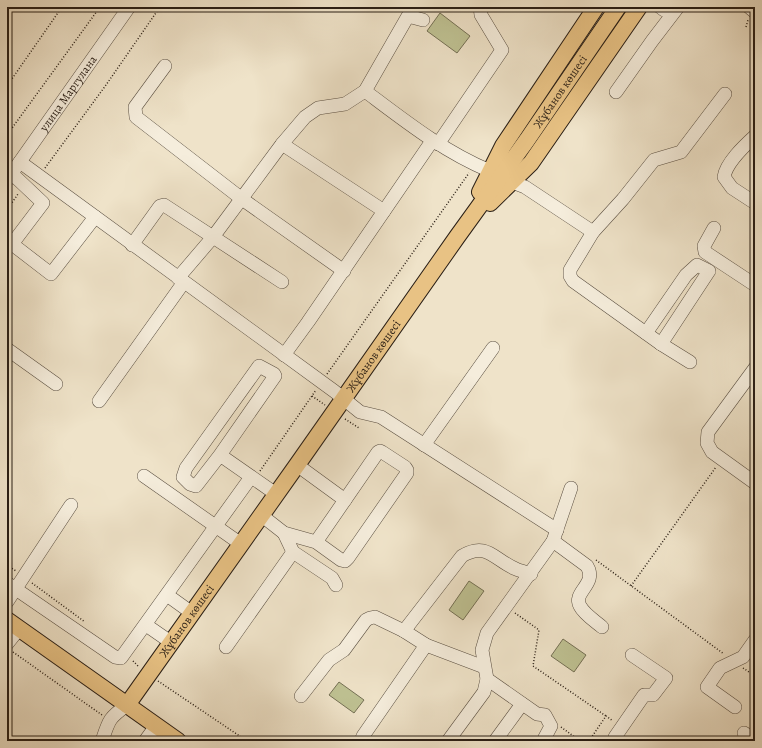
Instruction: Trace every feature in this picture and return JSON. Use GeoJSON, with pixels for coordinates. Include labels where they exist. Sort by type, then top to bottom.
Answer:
{"type":"FeatureCollection","features":[{"type":"Feature","properties":{"kind":"main road"},"geometry":{"type":"LineString","coordinates":[[457,237],[503,146],[596,7]]}},
{"type":"Feature","properties":{"kind":"main road","name":"Жұбанов көшесі"},"geometry":{"type":"LineString","coordinates":[[127,705],[527,140],[618,7]]}},
{"type":"Feature","properties":{"kind":"main road"},"geometry":{"type":"LineString","coordinates":[[457,237],[531,163],[639,7]]}},
{"type":"Feature","properties":{"kind":"main road"},"geometry":{"type":"LineString","coordinates":[[13,624],[178,741]]}},
{"type":"Feature","properties":{"kind":"street","name":"улица Маргулана"},"geometry":{"type":"LineString","coordinates":[[12,171],[129,7]]}},
{"type":"Feature","properties":{"kind":"street"},"geometry":{"type":"LineString","coordinates":[[284,355],[344,271],[384,211],[502,50],[481,15],[480,7]]}},
{"type":"Feature","properties":{"kind":"street"},"geometry":{"type":"LineString","coordinates":[[616,92],[678,7]]}},
{"type":"Feature","properties":{"kind":"street"},"geometry":{"type":"LineString","coordinates":[[749,7],[755,12]]}},
{"type":"Feature","properties":{"kind":"street"},"geometry":{"type":"LineString","coordinates":[[99,402],[180,280],[282,144],[305,117],[318,108],[345,104],[365,91],[408,16],[423,20]]}},
{"type":"Feature","properties":{"kind":"street"},"geometry":{"type":"LineString","coordinates":[[164,66],[135,107],[136,117],[242,199],[344,271]]}},
{"type":"Feature","properties":{"kind":"street"},"geometry":{"type":"LineString","coordinates":[[365,91],[435,142],[475,165],[490,171]]}},
{"type":"Feature","properties":{"kind":"street"},"geometry":{"type":"LineString","coordinates":[[690,362],[661,344],[573,281],[570,276],[570,270],[593,232],[623,199],[654,160],[681,152],[725,94]]}},
{"type":"Feature","properties":{"kind":"street"},"geometry":{"type":"LineString","coordinates":[[755,136],[739,151],[725,172],[724,177],[732,188],[755,203]]}},
{"type":"Feature","properties":{"kind":"street"},"geometry":{"type":"LineString","coordinates":[[282,144],[384,211]]}},
{"type":"Feature","properties":{"kind":"street"},"geometry":{"type":"LineString","coordinates":[[12,171],[36,174],[322,382],[360,412],[381,417],[555,536],[587,566],[590,571],[590,578],[579,597],[579,604],[602,627]]}},
{"type":"Feature","properties":{"kind":"street"},"geometry":{"type":"LineString","coordinates":[[12,171],[43,203],[9,246],[51,274],[95,217]]}},
{"type":"Feature","properties":{"kind":"street"},"geometry":{"type":"LineString","coordinates":[[512,182],[525,187],[593,232]]}},
{"type":"Feature","properties":{"kind":"street"},"geometry":{"type":"LineString","coordinates":[[132,244],[160,206],[164,204],[282,282]]}},
{"type":"Feature","properties":{"kind":"street"},"geometry":{"type":"LineString","coordinates":[[714,228],[704,246],[705,252],[755,285]]}},
{"type":"Feature","properties":{"kind":"street"},"geometry":{"type":"LineString","coordinates":[[646,333],[686,275],[697,265],[709,271],[661,344]]}},
{"type":"Feature","properties":{"kind":"street"},"geometry":{"type":"LineString","coordinates":[[7,348],[56,384]]}},
{"type":"Feature","properties":{"kind":"street"},"geometry":{"type":"LineString","coordinates":[[424,445],[494,348]]}},
{"type":"Feature","properties":{"kind":"street"},"geometry":{"type":"LineString","coordinates":[[259,366],[265,368],[275,376],[220,455],[196,486],[190,484],[183,477],[186,468],[259,366]]}},
{"type":"Feature","properties":{"kind":"street"},"geometry":{"type":"LineString","coordinates":[[753,478],[712,452],[707,443],[708,432],[755,368]]}},
{"type":"Feature","properties":{"kind":"street"},"geometry":{"type":"LineString","coordinates":[[261,515],[284,533],[316,542],[341,560],[345,561],[407,473],[405,467],[380,451],[316,542]]}},
{"type":"Feature","properties":{"kind":"street"},"geometry":{"type":"LineString","coordinates":[[220,455],[276,494]]}},
{"type":"Feature","properties":{"kind":"street"},"geometry":{"type":"LineString","coordinates":[[297,465],[345,500]]}},
{"type":"Feature","properties":{"kind":"street"},"geometry":{"type":"LineString","coordinates":[[144,476],[241,544]]}},
{"type":"Feature","properties":{"kind":"street"},"geometry":{"type":"LineString","coordinates":[[12,586],[115,656],[121,658],[251,477]]}},
{"type":"Feature","properties":{"kind":"street"},"geometry":{"type":"LineString","coordinates":[[448,741],[484,692],[486,673],[482,650],[488,633],[531,574],[555,536],[571,488]]}},
{"type":"Feature","properties":{"kind":"street"},"geometry":{"type":"LineString","coordinates":[[7,602],[12,586],[24,577],[71,505]]}},
{"type":"Feature","properties":{"kind":"street"},"geometry":{"type":"LineString","coordinates":[[284,533],[293,552],[332,578],[336,586]]}},
{"type":"Feature","properties":{"kind":"street"},"geometry":{"type":"LineString","coordinates":[[404,631],[462,556],[471,550],[482,550],[515,569],[531,574]]}},
{"type":"Feature","properties":{"kind":"street"},"geometry":{"type":"LineString","coordinates":[[226,647],[293,552]]}},
{"type":"Feature","properties":{"kind":"street"},"geometry":{"type":"LineString","coordinates":[[167,595],[192,613]]}},
{"type":"Feature","properties":{"kind":"street"},"geometry":{"type":"LineString","coordinates":[[301,696],[329,660],[344,650],[366,620],[375,617],[404,631],[426,645],[486,673],[536,714],[545,715],[551,726],[543,741]]}},
{"type":"Feature","properties":{"kind":"street"},"geometry":{"type":"LineString","coordinates":[[10,648],[13,624]]}},
{"type":"Feature","properties":{"kind":"street"},"geometry":{"type":"LineString","coordinates":[[146,625],[172,642]]}},
{"type":"Feature","properties":{"kind":"street"},"geometry":{"type":"LineString","coordinates":[[735,707],[707,687],[720,668],[743,657],[755,640]]}},
{"type":"Feature","properties":{"kind":"street"},"geometry":{"type":"LineString","coordinates":[[362,741],[363,736],[426,645]]}},
{"type":"Feature","properties":{"kind":"street"},"geometry":{"type":"LineString","coordinates":[[616,741],[615,737],[644,696],[653,695],[666,678],[632,655]]}},
{"type":"Feature","properties":{"kind":"street"},"geometry":{"type":"LineString","coordinates":[[495,741],[522,704]]}},
{"type":"Feature","properties":{"kind":"street"},"geometry":{"type":"LineString","coordinates":[[102,741],[107,724],[112,716],[127,705]]}},
{"type":"Feature","properties":{"kind":"street"},"geometry":{"type":"LineString","coordinates":[[145,741],[156,726]]}},
{"type":"Feature","properties":{"kind":"street"},"geometry":{"type":"LineString","coordinates":[[744,733],[755,741]]}},
{"type":"Feature","properties":{"kind":"path"},"geometry":{"type":"LineString","coordinates":[[7,86],[62,7]]}},
{"type":"Feature","properties":{"kind":"path"},"geometry":{"type":"LineString","coordinates":[[7,135],[100,7]]}},
{"type":"Feature","properties":{"kind":"path"},"geometry":{"type":"LineString","coordinates":[[36,174],[44,168],[102,92],[160,7]]}},
{"type":"Feature","properties":{"kind":"path"},"geometry":{"type":"LineString","coordinates":[[251,477],[257,475],[475,165]]}},
{"type":"Feature","properties":{"kind":"path"},"geometry":{"type":"LineString","coordinates":[[7,210],[25,185]]}},
{"type":"Feature","properties":{"kind":"path"},"geometry":{"type":"LineString","coordinates":[[631,586],[722,459]]}},
{"type":"Feature","properties":{"kind":"path"},"geometry":{"type":"LineString","coordinates":[[594,559],[734,661]]}},
{"type":"Feature","properties":{"kind":"path"},"geometry":{"type":"LineString","coordinates":[[7,565],[88,625]]}},
{"type":"Feature","properties":{"kind":"path"},"geometry":{"type":"LineString","coordinates":[[506,608],[539,630],[533,666],[622,727]]}},
{"type":"Feature","properties":{"kind":"path"},"geometry":{"type":"LineString","coordinates":[[10,648],[104,717]]}},
{"type":"Feature","properties":{"kind":"path"},"geometry":{"type":"LineString","coordinates":[[126,653],[141,670]]}},
{"type":"Feature","properties":{"kind":"path"},"geometry":{"type":"LineString","coordinates":[[158,681],[247,741]]}},
{"type":"Feature","properties":{"kind":"path"},"geometry":{"type":"LineString","coordinates":[[545,715],[580,741]]}},
{"type":"Feature","properties":{"kind":"path"},"geometry":{"type":"LineString","coordinates":[[589,741],[606,716]]}},
{"type":"Feature","properties":{"kind":"green space"},"geometry":{"type":"Polygon","coordinates":[[[440,13],[470,36],[457,53],[427,31],[440,13]]]}},
{"type":"Feature","properties":{"kind":"green space"},"geometry":{"type":"Polygon","coordinates":[[[469,581],[484,591],[463,620],[449,610],[469,581]]]}},
{"type":"Feature","properties":{"kind":"green space"},"geometry":{"type":"Polygon","coordinates":[[[563,639],[586,655],[574,672],[551,656],[563,639]]]}},
{"type":"Feature","properties":{"kind":"green space"},"geometry":{"type":"Polygon","coordinates":[[[339,682],[364,700],[354,713],[329,695],[339,682]]]}}]}
